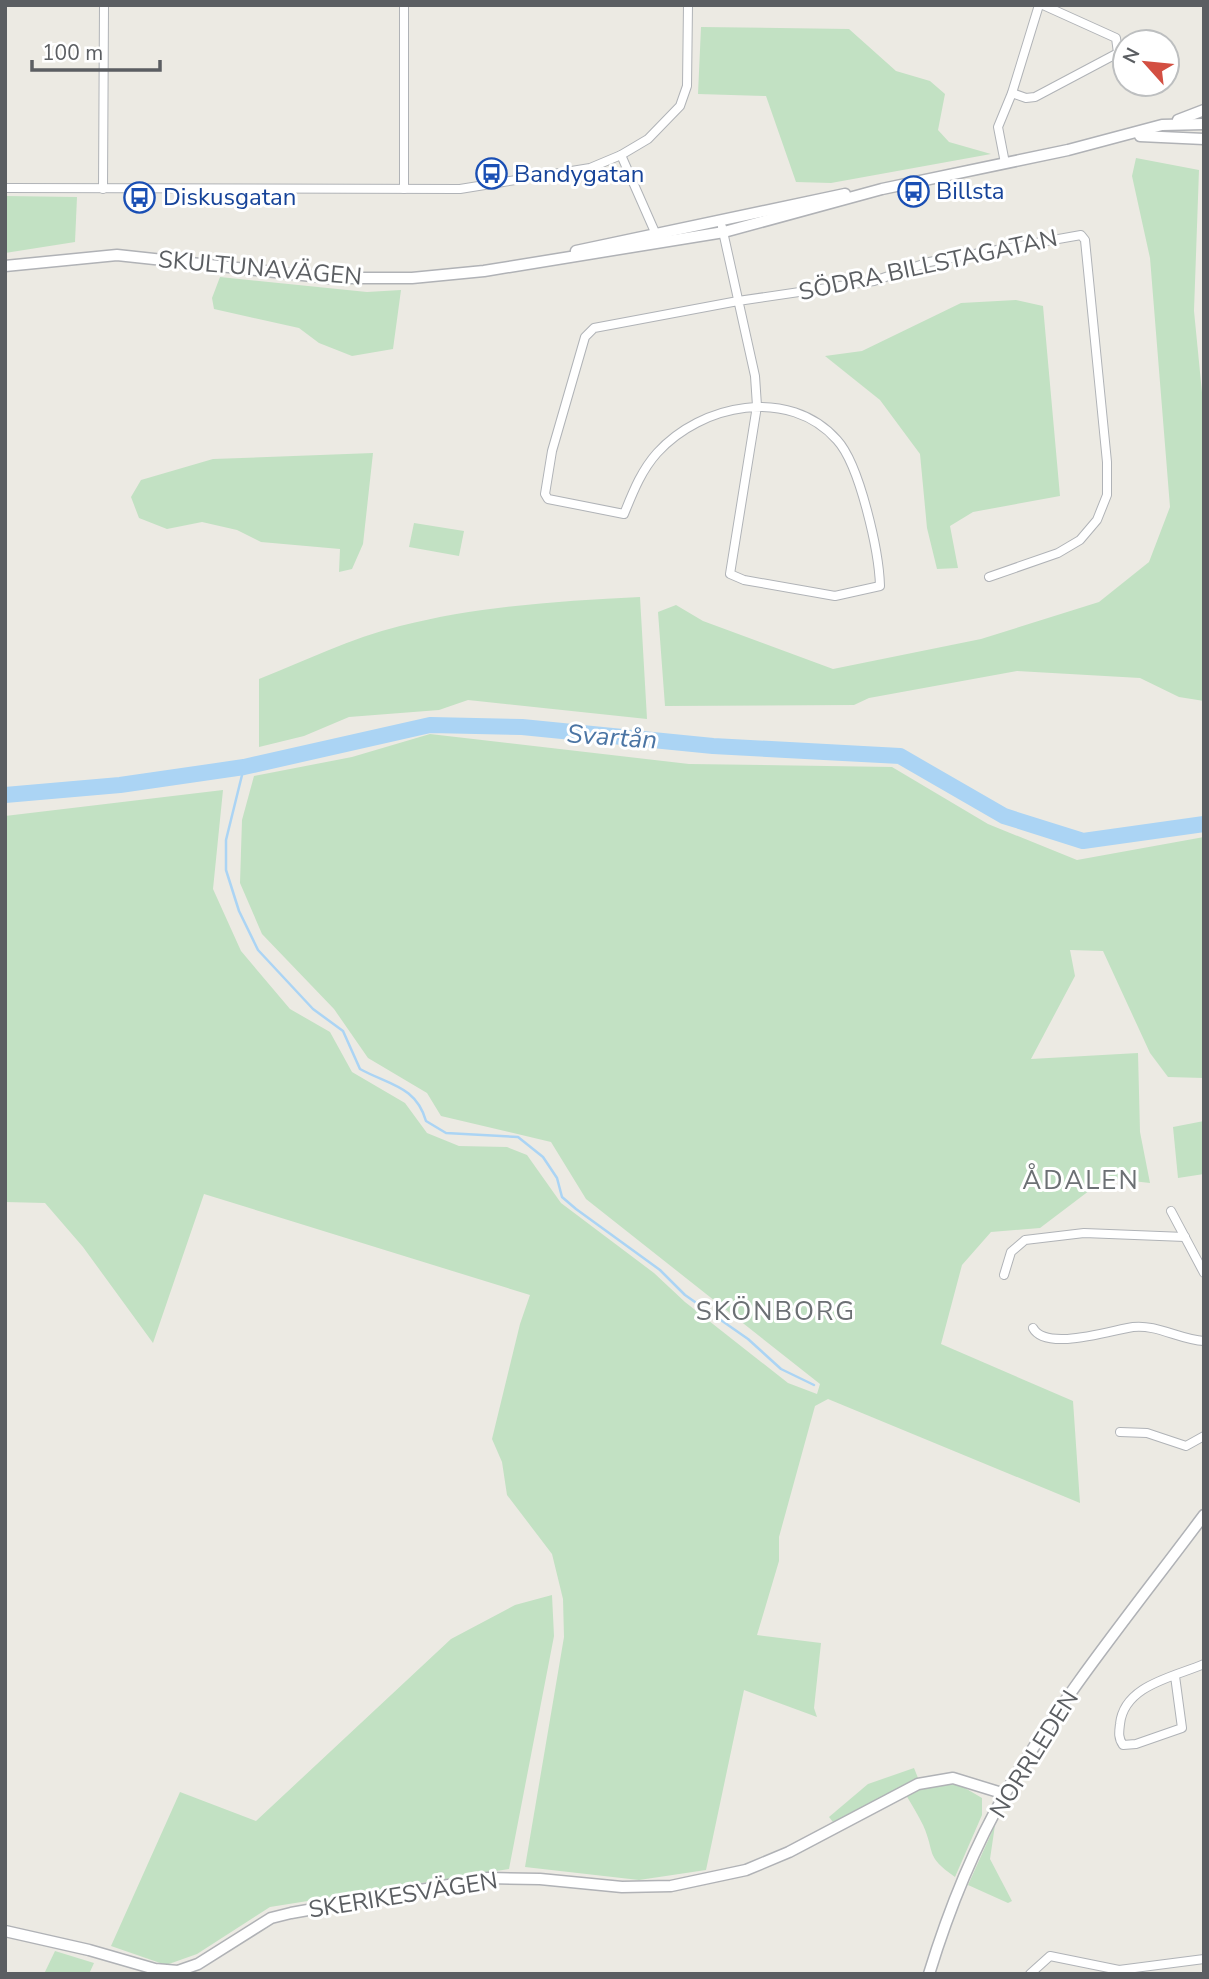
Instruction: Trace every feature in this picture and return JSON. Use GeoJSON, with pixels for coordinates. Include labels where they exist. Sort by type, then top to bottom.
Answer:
{"type":"FeatureCollection","features":[{"type":"Feature","properties":{"kind":"main road"},"geometry":{"type":"LineString","coordinates":[[1162,125],[1204,110]]}},
{"type":"Feature","properties":{"kind":"main road","name":"SKULTUNAVÄGEN"},"geometry":{"type":"LineString","coordinates":[[5,266],[117,255],[330,278],[370,279],[412,278],[514,267],[722,227],[1125,136],[1162,125],[1204,124]]}},
{"type":"Feature","properties":{"kind":"main road","name":"SKULTUNAVÄGEN"},"geometry":{"type":"LineString","coordinates":[[1125,136],[1202,140]]}},
{"type":"Feature","properties":{"kind":"main road","name":"NORRLEDEN"},"geometry":{"type":"LineString","coordinates":[[1175,1554],[1204,1503]]}},
{"type":"Feature","properties":{"kind":"main road","name":"NORRLEDEN"},"geometry":{"type":"LineString","coordinates":[[929,1974],[961,1886],[1004,1794],[1053,1719],[1204,1515]]}},
{"type":"Feature","properties":{"kind":"main road","name":"SKERIKESVÄGEN"},"geometry":{"type":"LineString","coordinates":[[5,1931],[89,1950],[155,1969],[178,1970],[198,1964],[271,1918],[291,1913],[488,1878],[540,1879],[622,1887],[671,1886],[719,1878],[768,1861],[918,1784],[953,1778],[1004,1794]]}},
{"type":"Feature","properties":{"kind":"street"},"geometry":{"type":"LineString","coordinates":[[103,189],[104,5]]}},
{"type":"Feature","properties":{"kind":"street"},"geometry":{"type":"LineString","coordinates":[[404,5],[404,189]]}},
{"type":"Feature","properties":{"kind":"street"},"geometry":{"type":"LineString","coordinates":[[5,188],[460,189],[513,183],[590,168],[621,155],[648,139],[680,106],[687,86],[688,5]]}},
{"type":"Feature","properties":{"kind":"street"},"geometry":{"type":"LineString","coordinates":[[1005,163],[998,127],[1041,5],[1116,38],[1118,53],[1035,97],[1026,98],[1012,93]]}},
{"type":"Feature","properties":{"kind":"street"},"geometry":{"type":"LineString","coordinates":[[621,155],[658,239]]}},
{"type":"Feature","properties":{"kind":"street"},"geometry":{"type":"LineString","coordinates":[[722,227],[755,376],[757,406],[730,574],[744,580],[835,596],[879,587],[861,490],[848,455],[824,428],[789,410],[757,406],[716,414],[675,436],[645,469],[624,514],[552,500],[545,494],[560,420],[589,332],[603,326],[738,301]]}},
{"type":"Feature","properties":{"kind":"street","name":"SÖDRA BILLSTAGATAN"},"geometry":{"type":"LineString","coordinates":[[738,301],[874,281],[929,262],[1074,234],[1085,240],[1107,462],[1107,495],[1097,520],[1080,540],[1058,553],[989,577]]}},
{"type":"Feature","properties":{"kind":"street"},"geometry":{"type":"LineString","coordinates":[[1171,1211],[1204,1273]]}},
{"type":"Feature","properties":{"kind":"street"},"geometry":{"type":"LineString","coordinates":[[1004,1275],[1011,1252],[1025,1240],[1084,1233],[1185,1237]]}},
{"type":"Feature","properties":{"kind":"street"},"geometry":{"type":"LineString","coordinates":[[1033,1328],[1044,1338],[1080,1338],[1136,1327],[1204,1340]]}},
{"type":"Feature","properties":{"kind":"street"},"geometry":{"type":"LineString","coordinates":[[1120,1432],[1147,1433],[1186,1446],[1204,1436]]}},
{"type":"Feature","properties":{"kind":"street"},"geometry":{"type":"LineString","coordinates":[[1175,1676],[1182,1728],[1136,1744],[1123,1745],[1119,1740],[1120,1721],[1126,1703],[1144,1688],[1204,1664]]}},
{"type":"Feature","properties":{"kind":"street"},"geometry":{"type":"LineString","coordinates":[[1030,1974],[1050,1956],[1119,1972],[1204,1959]]}},
{"type":"Feature","properties":{"kind":"green space"},"geometry":{"type":"Polygon","coordinates":[[[701,27],[849,29],[896,71],[930,81],[945,94],[938,130],[949,142],[991,154],[831,183],[796,182],[766,96],[698,94],[701,27]]]}},
{"type":"Feature","properties":{"kind":"green space"},"geometry":{"type":"Polygon","coordinates":[[[1136,158],[1199,170],[1194,311],[1204,413],[1204,701],[1179,697],[1140,678],[1017,671],[869,698],[854,705],[665,706],[658,612],[676,605],[703,621],[833,669],[981,639],[1099,602],[1149,562],[1170,507],[1150,258],[1132,176],[1136,158]]]}},
{"type":"Feature","properties":{"kind":"green space"},"geometry":{"type":"Polygon","coordinates":[[[5,196],[77,197],[75,242],[5,253],[5,196]]]}},
{"type":"Feature","properties":{"kind":"green space"},"geometry":{"type":"Polygon","coordinates":[[[220,277],[367,292],[401,290],[393,349],[352,356],[319,343],[299,328],[214,309],[212,298],[220,277]]]}},
{"type":"Feature","properties":{"kind":"green space"},"geometry":{"type":"Polygon","coordinates":[[[1016,300],[1043,306],[1060,496],[973,512],[950,526],[958,568],[937,569],[927,528],[920,454],[880,400],[825,356],[862,351],[961,303],[1016,300]]]}},
{"type":"Feature","properties":{"kind":"green space"},"geometry":{"type":"Polygon","coordinates":[[[373,453],[363,544],[352,569],[339,572],[340,549],[261,542],[237,530],[202,522],[167,529],[139,518],[131,497],[141,480],[213,459],[373,453]]]}},
{"type":"Feature","properties":{"kind":"green space"},"geometry":{"type":"Polygon","coordinates":[[[414,523],[464,531],[459,556],[409,547],[414,523]]]}},
{"type":"Feature","properties":{"kind":"green space"},"geometry":{"type":"Polygon","coordinates":[[[640,597],[647,719],[468,700],[439,710],[349,717],[304,736],[259,747],[259,679],[346,643],[400,626],[489,609],[640,597]]]}},
{"type":"Feature","properties":{"kind":"green space"},"geometry":{"type":"Polygon","coordinates":[[[430,734],[689,764],[892,767],[988,824],[1077,860],[1204,837],[1204,1078],[1168,1077],[1150,1053],[1103,951],[1070,950],[1075,976],[1031,1059],[1138,1053],[1140,1132],[1150,1183],[1106,1178],[1040,1228],[991,1232],[962,1265],[941,1344],[1073,1401],[1080,1503],[828,1399],[815,1406],[779,1537],[779,1561],[757,1635],[821,1643],[814,1708],[817,1717],[744,1690],[706,1870],[639,1880],[525,1867],[564,1637],[563,1599],[552,1554],[507,1495],[502,1462],[492,1439],[520,1324],[530,1295],[204,1194],[153,1343],[83,1247],[45,1203],[5,1202],[5,816],[223,790],[213,889],[241,951],[290,1009],[330,1032],[352,1072],[405,1103],[427,1133],[459,1146],[507,1147],[527,1155],[561,1203],[654,1273],[685,1302],[788,1383],[817,1394],[820,1384],[586,1199],[551,1142],[441,1116],[427,1093],[368,1058],[334,1009],[262,934],[240,883],[242,820],[254,776],[352,757],[430,734]]]}},
{"type":"Feature","properties":{"kind":"green space"},"geometry":{"type":"Polygon","coordinates":[[[1204,1121],[1204,1174],[1178,1178],[1173,1127],[1204,1121]]]}},
{"type":"Feature","properties":{"kind":"green space"},"geometry":{"type":"Polygon","coordinates":[[[552,1595],[554,1636],[509,1869],[270,1907],[197,1954],[166,1965],[111,1946],[180,1792],[256,1821],[451,1639],[515,1605],[552,1595]]]}},
{"type":"Feature","properties":{"kind":"green space"},"geometry":{"type":"Polygon","coordinates":[[[914,1768],[918,1778],[833,1822],[829,1817],[868,1784],[914,1768]]]}},
{"type":"Feature","properties":{"kind":"green space"},"geometry":{"type":"Polygon","coordinates":[[[958,1784],[982,1798],[982,1815],[955,1877],[939,1864],[932,1854],[923,1825],[906,1795],[930,1785],[958,1784]]]}},
{"type":"Feature","properties":{"kind":"green space"},"geometry":{"type":"Polygon","coordinates":[[[995,1825],[990,1859],[1012,1901],[1008,1903],[968,1885],[995,1825]]]}},
{"type":"Feature","properties":{"kind":"green space"},"geometry":{"type":"Polygon","coordinates":[[[55,1951],[94,1963],[89,1974],[44,1974],[55,1951]]]}},
{"type":"Feature","properties":{"kind":"waterway","name":"Svartån"},"geometry":{"type":"LineString","coordinates":[[5,795],[120,785],[244,767],[430,725],[522,727],[713,746],[900,756],[1004,816],[1083,841],[1204,824]]}},
{"type":"Feature","properties":{"kind":"waterway"},"geometry":{"type":"LineString","coordinates":[[244,767],[226,840],[226,870],[239,911],[258,950],[313,1009],[343,1031],[360,1069],[408,1093],[416,1100],[426,1121],[446,1133],[518,1137],[543,1157],[557,1178],[562,1197],[576,1209],[660,1270],[685,1295],[748,1339],[781,1369],[814,1385]]}},
{"type":"Feature","properties":{"kind":"place","name":"Bandygatan"},"geometry":{"type":"Point","coordinates":[491,174]}},
{"type":"Feature","properties":{"kind":"place","name":"Billsta"},"geometry":{"type":"Point","coordinates":[913,191]}},
{"type":"Feature","properties":{"kind":"place","name":"Diskusgatan"},"geometry":{"type":"Point","coordinates":[140,197]}},
{"type":"Feature","properties":{"kind":"district","name":"ÅDALEN"},"geometry":{"type":"Point","coordinates":[1081,1180]}},
{"type":"Feature","properties":{"kind":"district","name":"SKÖNBORG"},"geometry":{"type":"Point","coordinates":[776,1311]}}]}
